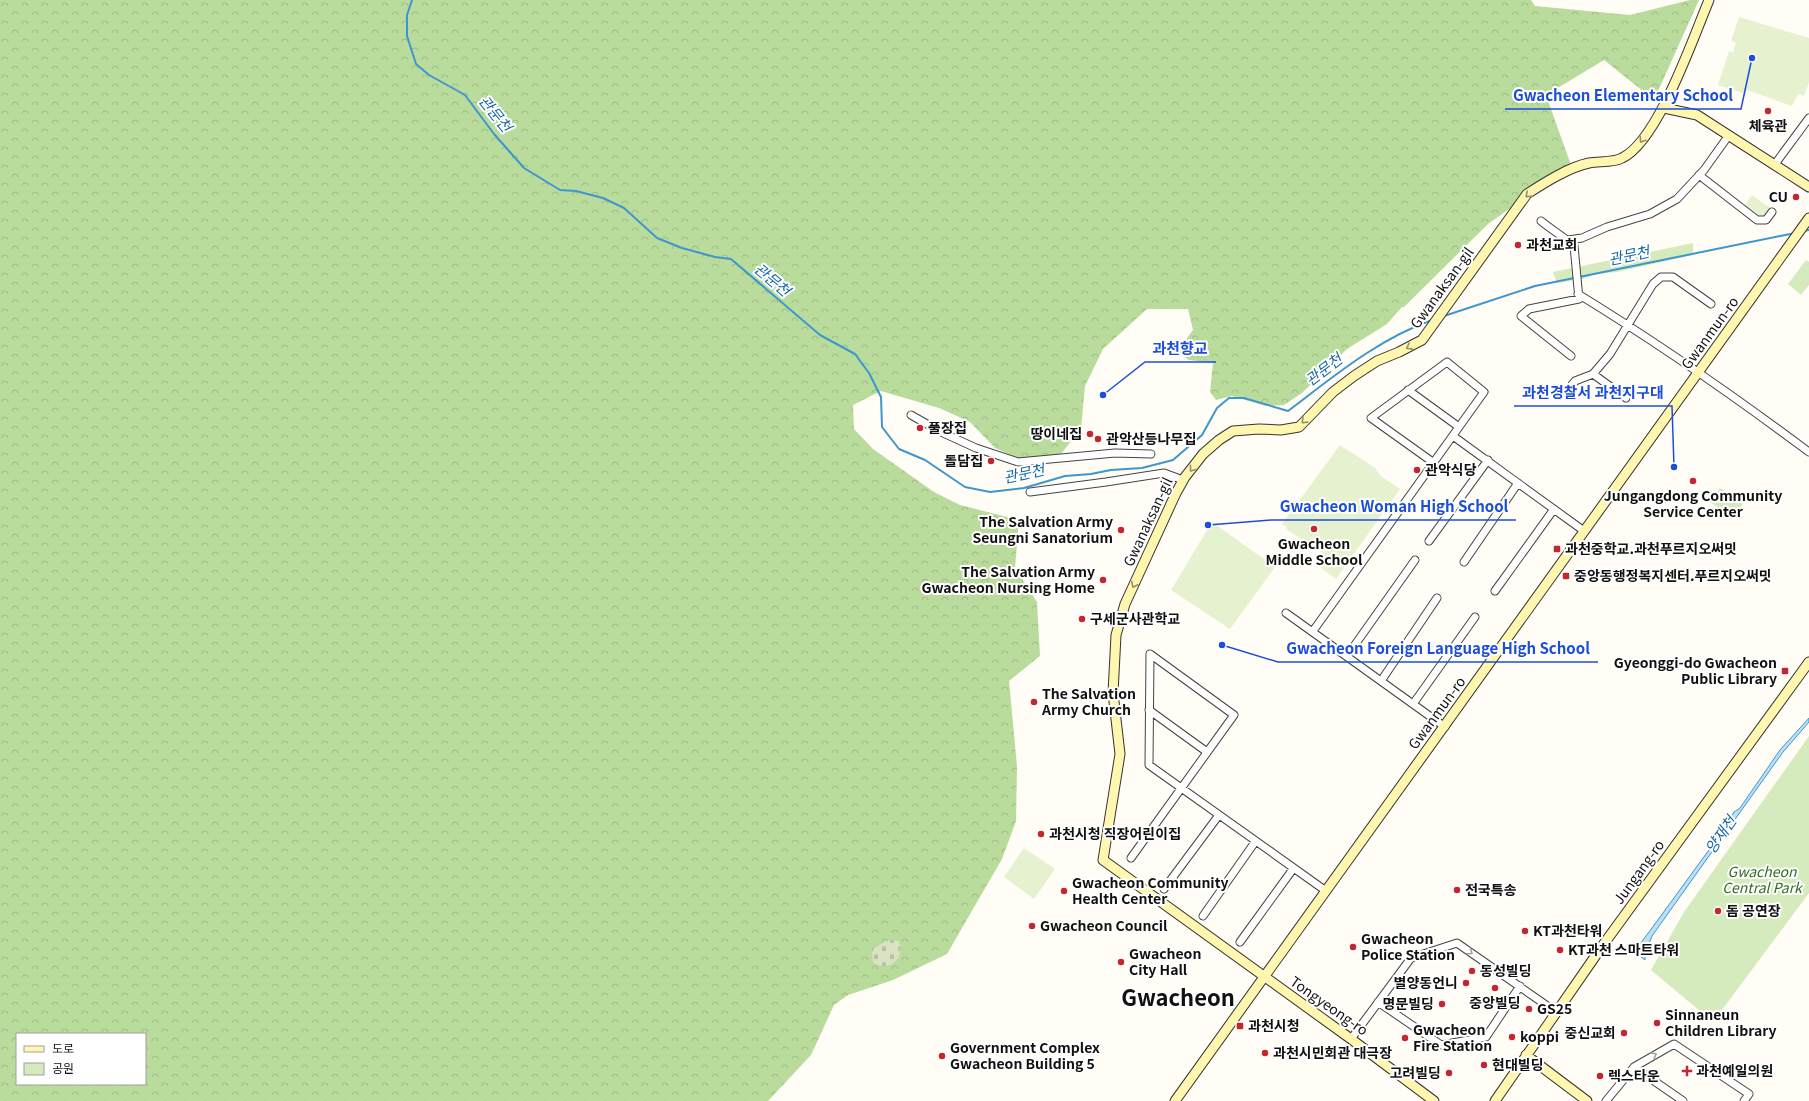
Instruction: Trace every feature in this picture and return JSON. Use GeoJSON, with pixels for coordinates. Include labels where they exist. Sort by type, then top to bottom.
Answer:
{"type":"FeatureCollection","features":[{"type":"Feature","properties":{"kind":"street","name":"Gwanaksan-gil"},"geometry":{"type":"LineString","coordinates":[[1265,978],[1103,860],[1120,754],[1113,693],[1116,635],[1125,604],[1183,480],[1203,454],[1219,440],[1233,431],[1259,429],[1281,430],[1299,427],[1333,392],[1376,361],[1399,352],[1422,340],[1527,194],[1551,179],[1588,163],[1622,159],[1637,148],[1664,108],[1709,0]]}},
{"type":"Feature","properties":{"kind":"street"},"geometry":{"type":"LineString","coordinates":[[1664,108],[1697,114],[1809,186]]}},
{"type":"Feature","properties":{"kind":"street"},"geometry":{"type":"LineString","coordinates":[[1775,164],[1809,118]]}},
{"type":"Feature","properties":{"kind":"street"},"geometry":{"type":"LineString","coordinates":[[1568,240],[1582,238],[1607,227],[1650,214],[1677,199],[1699,175],[1729,135]]}},
{"type":"Feature","properties":{"kind":"street"},"geometry":{"type":"LineString","coordinates":[[1699,175],[1757,220],[1766,220],[1772,212]]}},
{"type":"Feature","properties":{"kind":"street","name":"Gwanmun-ro"},"geometry":{"type":"LineString","coordinates":[[1175,1101],[1226,1028],[1265,978],[1808,219]]}},
{"type":"Feature","properties":{"kind":"street"},"geometry":{"type":"LineString","coordinates":[[1541,221],[1574,246],[1579,299],[1529,309],[1521,316],[1571,356]]}},
{"type":"Feature","properties":{"kind":"street"},"geometry":{"type":"LineString","coordinates":[[1566,392],[1575,381],[1593,374],[1610,354],[1653,284],[1661,277],[1673,277],[1710,304]]}},
{"type":"Feature","properties":{"kind":"street"},"geometry":{"type":"LineString","coordinates":[[1578,294],[1628,325],[1809,452]]}},
{"type":"Feature","properties":{"kind":"street"},"geometry":{"type":"LineString","coordinates":[[1313,631],[1434,463],[1484,392],[1447,362],[1372,418],[1434,463]]}},
{"type":"Feature","properties":{"kind":"street"},"geometry":{"type":"LineString","coordinates":[[1593,374],[1626,398]]}},
{"type":"Feature","properties":{"kind":"street"},"geometry":{"type":"LineString","coordinates":[[1408,390],[1459,427]]}},
{"type":"Feature","properties":{"kind":"street"},"geometry":{"type":"LineString","coordinates":[[911,415],[941,432],[976,448],[1018,462],[1115,453],[1151,454]]}},
{"type":"Feature","properties":{"kind":"street"},"geometry":{"type":"LineString","coordinates":[[1453,436],[1584,531]]}},
{"type":"Feature","properties":{"kind":"street"},"geometry":{"type":"LineString","coordinates":[[1429,541],[1488,460]]}},
{"type":"Feature","properties":{"kind":"street"},"geometry":{"type":"LineString","coordinates":[[1030,492],[1164,473],[1183,480]]}},
{"type":"Feature","properties":{"kind":"street"},"geometry":{"type":"LineString","coordinates":[[1464,562],[1518,483]]}},
{"type":"Feature","properties":{"kind":"street"},"geometry":{"type":"LineString","coordinates":[[1495,591],[1554,509]]}},
{"type":"Feature","properties":{"kind":"street"},"geometry":{"type":"LineString","coordinates":[[1347,656],[1415,560]]}},
{"type":"Feature","properties":{"kind":"street"},"geometry":{"type":"LineString","coordinates":[[1381,681],[1437,598]]}},
{"type":"Feature","properties":{"kind":"street"},"geometry":{"type":"LineString","coordinates":[[1286,613],[1445,727]]}},
{"type":"Feature","properties":{"kind":"street"},"geometry":{"type":"LineString","coordinates":[[1413,704],[1474,617]]}},
{"type":"Feature","properties":{"kind":"street"},"geometry":{"type":"LineString","coordinates":[[1131,858],[1181,788],[1234,715],[1150,654],[1149,765],[1181,788],[1219,815],[1255,842],[1326,891]]}},
{"type":"Feature","properties":{"kind":"street","name":"Jungang-ro"},"geometry":{"type":"LineString","coordinates":[[1495,1101],[1603,945],[1809,662]]}},
{"type":"Feature","properties":{"kind":"street"},"geometry":{"type":"LineString","coordinates":[[1149,710],[1207,752]]}},
{"type":"Feature","properties":{"kind":"street"},"geometry":{"type":"LineString","coordinates":[[1164,889],[1219,815]]}},
{"type":"Feature","properties":{"kind":"street"},"geometry":{"type":"LineString","coordinates":[[1203,916],[1255,842]]}},
{"type":"Feature","properties":{"kind":"street"},"geometry":{"type":"LineString","coordinates":[[1240,942],[1293,869]]}},
{"type":"Feature","properties":{"kind":"street"},"geometry":{"type":"LineString","coordinates":[[1351,1039],[1411,958],[1457,943],[1556,1012]]}},
{"type":"Feature","properties":{"kind":"street","name":"Tongyeong-ro"},"geometry":{"type":"LineString","coordinates":[[1265,978],[1351,1039],[1434,1101]]}},
{"type":"Feature","properties":{"kind":"street"},"geometry":{"type":"LineString","coordinates":[[1378,1002],[1441,1045],[1486,1037],[1520,986]]}},
{"type":"Feature","properties":{"kind":"street"},"geometry":{"type":"LineString","coordinates":[[1606,1101],[1634,1067],[1674,1044],[1749,1094],[1744,1101]]}},
{"type":"Feature","properties":{"kind":"street"},"geometry":{"type":"LineString","coordinates":[[1526,1055],[1587,1101]]}},
{"type":"Feature","properties":{"kind":"street"},"geometry":{"type":"LineString","coordinates":[[1634,1067],[1683,1101]]}},
{"type":"Feature","properties":{"kind":"green space"},"geometry":{"type":"Polygon","coordinates":[[[0,0],[1531,0],[1535,6],[1630,15],[1690,0],[1699,0],[1654,100],[1604,60],[1546,95],[1571,165],[1488,224],[1404,307],[1402,307],[1387,324],[1347,349],[1302,393],[1284,405],[1266,406],[1232,396],[1216,400],[1210,392],[1213,363],[1189,360],[1177,352],[1193,330],[1188,309],[1147,309],[1103,349],[1085,386],[1081,428],[1058,458],[1024,461],[995,448],[970,422],[939,408],[881,391],[853,405],[854,429],[873,449],[934,492],[960,505],[1019,520],[1015,568],[1037,602],[1040,656],[1009,681],[1017,766],[1016,821],[1002,859],[947,954],[893,980],[848,995],[834,1005],[811,1055],[768,1101],[0,1101],[0,0]]]}},
{"type":"Feature","properties":{"kind":"green space"},"geometry":{"type":"Polygon","coordinates":[[[1739,17],[1809,38],[1809,82],[1804,96],[1798,94],[1792,106],[1747,90],[1745,94],[1718,85],[1729,51],[1733,52],[1736,43],[1731,41],[1739,17]]]}},
{"type":"Feature","properties":{"kind":"green space"},"geometry":{"type":"Polygon","coordinates":[[[1752,195],[1770,208],[1763,218],[1745,205],[1752,195]]]}},
{"type":"Feature","properties":{"kind":"green space"},"geometry":{"type":"Polygon","coordinates":[[[1693,243],[1693,255],[1617,272],[1596,274],[1582,279],[1557,283],[1553,272],[1693,243]]]}},
{"type":"Feature","properties":{"kind":"green space"},"geometry":{"type":"Polygon","coordinates":[[[1806,260],[1809,262],[1809,285],[1801,295],[1788,284],[1806,260]]]}},
{"type":"Feature","properties":{"kind":"green space"},"geometry":{"type":"Polygon","coordinates":[[[1340,445],[1375,468],[1381,476],[1400,489],[1336,579],[1317,565],[1324,554],[1286,529],[1287,527],[1282,524],[1340,445]]]}},
{"type":"Feature","properties":{"kind":"green space"},"geometry":{"type":"Polygon","coordinates":[[[1720,488],[1743,504],[1733,518],[1710,502],[1720,488]]]}},
{"type":"Feature","properties":{"kind":"green space"},"geometry":{"type":"Polygon","coordinates":[[[1212,522],[1275,567],[1230,629],[1171,590],[1212,522]]]}},
{"type":"Feature","properties":{"kind":"green space","name":"Gwacheon Central Park"},"geometry":{"type":"Polygon","coordinates":[[[1809,736],[1809,893],[1713,1022],[1651,970],[1684,912],[1809,736]]]}},
{"type":"Feature","properties":{"kind":"green space"},"geometry":{"type":"Polygon","coordinates":[[[1024,848],[1055,869],[1034,899],[1004,877],[1024,848]]]}},
{"type":"Feature","properties":{"kind":"green space"},"geometry":{"type":"Polygon","coordinates":[[[889,940],[899,941],[901,947],[898,958],[890,965],[884,966],[873,962],[872,953],[874,948],[889,940]]]}},
{"type":"Feature","properties":{"kind":"water","name":"양재천"},"geometry":{"type":"Polygon","coordinates":[[[1809,718],[1809,722],[1783,752],[1652,936],[1645,954],[1645,960],[1632,950],[1635,945],[1640,944],[1652,928],[1725,828],[1734,812],[1740,808],[1780,750],[1809,718]]]}},
{"type":"Feature","properties":{"kind":"waterway","name":"관문천"},"geometry":{"type":"LineString","coordinates":[[412,0],[407,15],[407,36],[416,64],[429,75],[465,95],[494,134],[524,168],[560,190],[576,191],[603,198],[624,208],[657,238],[682,248],[715,257],[731,259],[820,335],[855,354],[869,373],[881,397],[882,427],[899,449],[925,460],[965,487],[990,492],[1024,488],[1065,476],[1091,474],[1111,470],[1142,468],[1173,460],[1202,435],[1217,408],[1229,398],[1244,398],[1288,411],[1339,372],[1375,348],[1393,337],[1432,320]]}},
{"type":"Feature","properties":{"kind":"waterway","name":"관문천"},"geometry":{"type":"LineString","coordinates":[[1803,231],[1809,230]]}},
{"type":"Feature","properties":{"kind":"waterway","name":"관문천"},"geometry":{"type":"LineString","coordinates":[[1444,316],[1535,286],[1795,233]]}},
{"type":"Feature","properties":{"kind":"place","name":"Gwacheon Elementary School"},"geometry":{"type":"Point","coordinates":[1752,58]}},
{"type":"Feature","properties":{"kind":"place","name":"체육관"},"geometry":{"type":"Point","coordinates":[1768,111]}},
{"type":"Feature","properties":{"kind":"place","name":"CU"},"geometry":{"type":"Point","coordinates":[1796,197]}},
{"type":"Feature","properties":{"kind":"place","name":"과천교회"},"geometry":{"type":"Point","coordinates":[1518,245]}},
{"type":"Feature","properties":{"kind":"place","name":"과천향교"},"geometry":{"type":"Point","coordinates":[1103,395]}},
{"type":"Feature","properties":{"kind":"place","name":"풀장집"},"geometry":{"type":"Point","coordinates":[920,428]}},
{"type":"Feature","properties":{"kind":"place","name":"땅이네집"},"geometry":{"type":"Point","coordinates":[1090,434]}},
{"type":"Feature","properties":{"kind":"place","name":"관악산등나무집"},"geometry":{"type":"Point","coordinates":[1098,439]}},
{"type":"Feature","properties":{"kind":"place","name":"돌담집"},"geometry":{"type":"Point","coordinates":[991,461]}},
{"type":"Feature","properties":{"kind":"place","name":"과천경찰서 과천지구대"},"geometry":{"type":"Point","coordinates":[1674,467]}},
{"type":"Feature","properties":{"kind":"place","name":"관악식당"},"geometry":{"type":"Point","coordinates":[1417,470]}},
{"type":"Feature","properties":{"kind":"place","name":"Jungangdong Community Service Center"},"geometry":{"type":"Point","coordinates":[1693,481]}},
{"type":"Feature","properties":{"kind":"place","name":"Gwacheon Woman High School"},"geometry":{"type":"Point","coordinates":[1208,525]}},
{"type":"Feature","properties":{"kind":"place","name":"Gwacheon Middle School"},"geometry":{"type":"Point","coordinates":[1314,529]}},
{"type":"Feature","properties":{"kind":"place","name":"The Salvation Army Seungni Sanatorium"},"geometry":{"type":"Point","coordinates":[1121,530]}},
{"type":"Feature","properties":{"kind":"place","name":"과천중학교.과천푸르지오써밋"},"geometry":{"type":"Point","coordinates":[1557,549]}},
{"type":"Feature","properties":{"kind":"place","name":"중앙동행정복지센터.푸르지오써밋"},"geometry":{"type":"Point","coordinates":[1566,576]}},
{"type":"Feature","properties":{"kind":"place","name":"The Salvation Army Gwacheon Nursing Home"},"geometry":{"type":"Point","coordinates":[1103,580]}},
{"type":"Feature","properties":{"kind":"place","name":"구세군사관학교"},"geometry":{"type":"Point","coordinates":[1082,619]}},
{"type":"Feature","properties":{"kind":"place","name":"Gwacheon Foreign Language High School"},"geometry":{"type":"Point","coordinates":[1222,645]}},
{"type":"Feature","properties":{"kind":"place","name":"Gyeonggi-do Gwacheon Public Library"},"geometry":{"type":"Point","coordinates":[1785,671]}},
{"type":"Feature","properties":{"kind":"place","name":"The Salvation Army Church"},"geometry":{"type":"Point","coordinates":[1034,702]}},
{"type":"Feature","properties":{"kind":"place","name":"과천시청 직장어린이집"},"geometry":{"type":"Point","coordinates":[1041,834]}},
{"type":"Feature","properties":{"kind":"place","name":"전국특송"},"geometry":{"type":"Point","coordinates":[1457,890]}},
{"type":"Feature","properties":{"kind":"place","name":"Gwacheon Community Health Center"},"geometry":{"type":"Point","coordinates":[1064,891]}},
{"type":"Feature","properties":{"kind":"place","name":"돔 공연장"},"geometry":{"type":"Point","coordinates":[1718,911]}},
{"type":"Feature","properties":{"kind":"place","name":"Gwacheon Council"},"geometry":{"type":"Point","coordinates":[1032,926]}},
{"type":"Feature","properties":{"kind":"place","name":"KT과천타워"},"geometry":{"type":"Point","coordinates":[1525,931]}},
{"type":"Feature","properties":{"kind":"place","name":"Gwacheon Police Station"},"geometry":{"type":"Point","coordinates":[1353,947]}},
{"type":"Feature","properties":{"kind":"place","name":"KT과천 스마트타워"},"geometry":{"type":"Point","coordinates":[1560,950]}},
{"type":"Feature","properties":{"kind":"place","name":"Gwacheon City Hall"},"geometry":{"type":"Point","coordinates":[1121,962]}},
{"type":"Feature","properties":{"kind":"place","name":"동성빌딩"},"geometry":{"type":"Point","coordinates":[1472,971]}},
{"type":"Feature","properties":{"kind":"place","name":"별양동언니"},"geometry":{"type":"Point","coordinates":[1466,983]}},
{"type":"Feature","properties":{"kind":"place","name":"중앙빌딩"},"geometry":{"type":"Point","coordinates":[1495,988]}},
{"type":"Feature","properties":{"kind":"place","name":"명문빌딩"},"geometry":{"type":"Point","coordinates":[1442,1004]}},
{"type":"Feature","properties":{"kind":"place","name":"GS25"},"geometry":{"type":"Point","coordinates":[1529,1009]}},
{"type":"Feature","properties":{"kind":"place","name":"Sinnaneun Children Library"},"geometry":{"type":"Point","coordinates":[1657,1023]}},
{"type":"Feature","properties":{"kind":"place","name":"과천시청"},"geometry":{"type":"Point","coordinates":[1240,1026]}},
{"type":"Feature","properties":{"kind":"place","name":"중신교회"},"geometry":{"type":"Point","coordinates":[1624,1033]}},
{"type":"Feature","properties":{"kind":"place","name":"koppi"},"geometry":{"type":"Point","coordinates":[1512,1037]}},
{"type":"Feature","properties":{"kind":"place","name":"Gwacheon Fire Station"},"geometry":{"type":"Point","coordinates":[1405,1038]}},
{"type":"Feature","properties":{"kind":"place","name":"과천시민회관 대극장"},"geometry":{"type":"Point","coordinates":[1265,1053]}},
{"type":"Feature","properties":{"kind":"place","name":"Government Complex Gwacheon Building 5"},"geometry":{"type":"Point","coordinates":[942,1056]}},
{"type":"Feature","properties":{"kind":"place","name":"현대빌딩"},"geometry":{"type":"Point","coordinates":[1484,1065]}},
{"type":"Feature","properties":{"kind":"place","name":"과천예일의원"},"geometry":{"type":"Point","coordinates":[1687,1071]}},
{"type":"Feature","properties":{"kind":"place","name":"고려빌딩"},"geometry":{"type":"Point","coordinates":[1449,1073]}},
{"type":"Feature","properties":{"kind":"place","name":"렉스타운"},"geometry":{"type":"Point","coordinates":[1600,1076]}},
{"type":"Feature","properties":{"kind":"district","name":"Gwacheon"},"geometry":{"type":"Point","coordinates":[1178,998]}}]}
